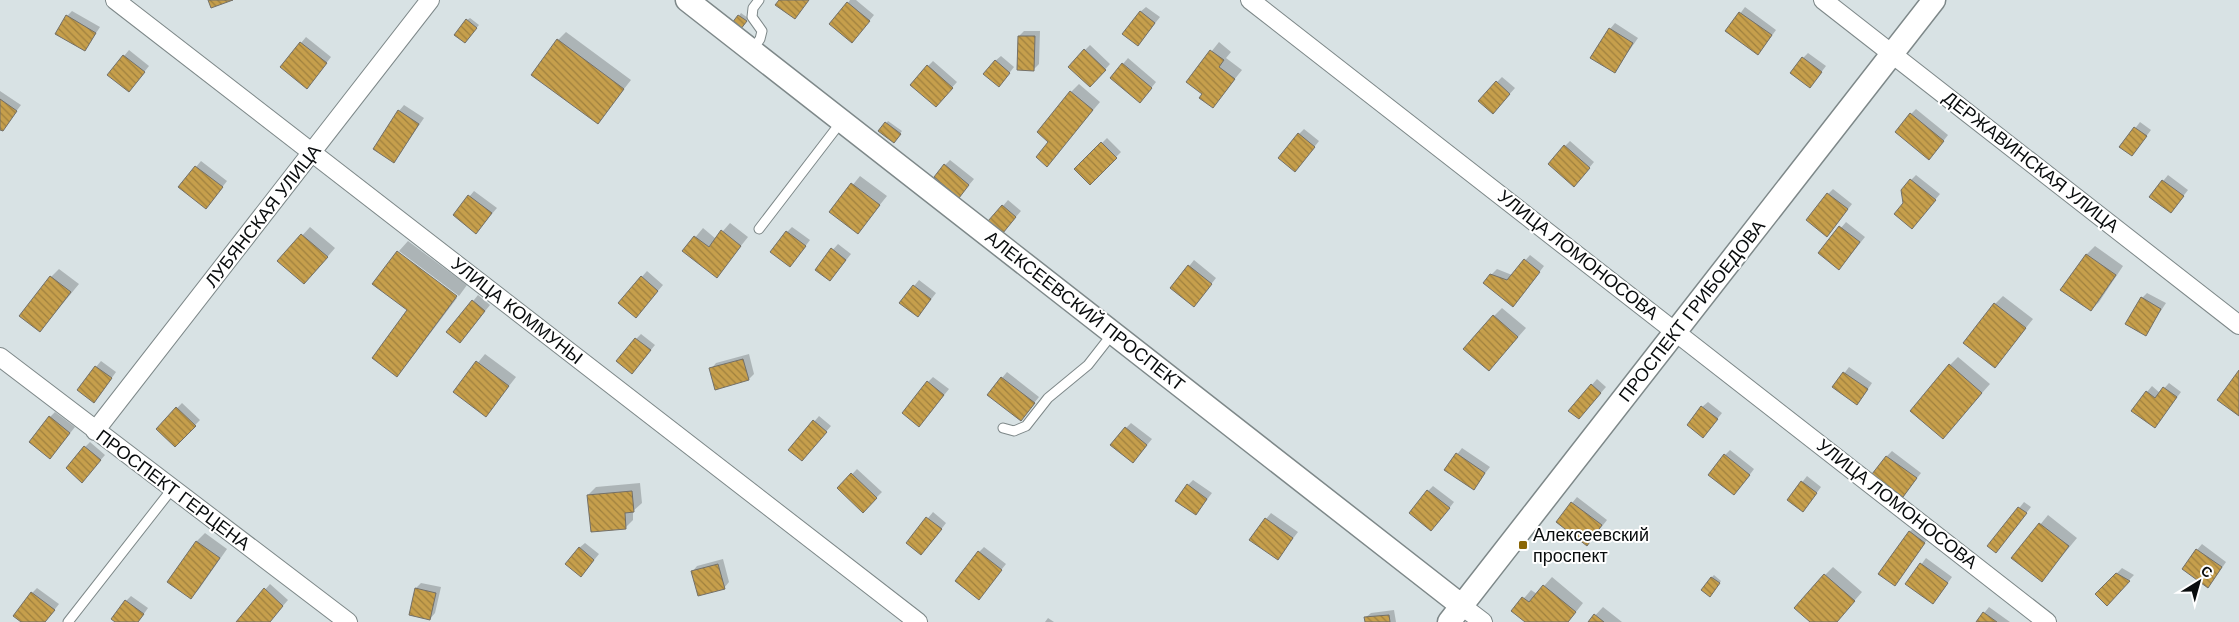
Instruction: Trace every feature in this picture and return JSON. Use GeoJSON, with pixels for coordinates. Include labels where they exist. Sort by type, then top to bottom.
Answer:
{"type":"FeatureCollection","features":[{"type":"Feature","properties":{"kind":"street","name":"УЛИЦА КОММУНЫ"},"geometry":{"type":"LineString","coordinates":[[116,0],[918,622]]}},
{"type":"Feature","properties":{"kind":"street","name":"ЛУБЯНСКАЯ УЛИЦА"},"geometry":{"type":"LineString","coordinates":[[95,431],[430,0]]}},
{"type":"Feature","properties":{"kind":"street","name":"АЛЕКСЕЕВСКИЙ ПРОСПЕКТ"},"geometry":{"type":"LineString","coordinates":[[687,0],[1113,333],[1455,614],[1483,622]]}},
{"type":"Feature","properties":{"kind":"street","name":"УЛИЦА ЛОМОНОСОВА"},"geometry":{"type":"LineString","coordinates":[[1250,0],[2047,622]]}},
{"type":"Feature","properties":{"kind":"street","name":"ДЕРЖАВИНСКАЯ УЛИЦА"},"geometry":{"type":"LineString","coordinates":[[1823,0],[2239,325]]}},
{"type":"Feature","properties":{"kind":"street","name":"ПРОСПЕКТ ГРИБОЕДОВА"},"geometry":{"type":"LineString","coordinates":[[1455,614],[1934,0]]}},
{"type":"Feature","properties":{"kind":"street","name":"ПРОСПЕКТ ГЕРЦЕНА"},"geometry":{"type":"LineString","coordinates":[[0,357],[348,622]]}},
{"type":"Feature","properties":{"kind":"lane"},"geometry":{"type":"LineString","coordinates":[[752,50],[760,39],[762,31],[752,17],[753,8],[759,0]]}},
{"type":"Feature","properties":{"kind":"lane"},"geometry":{"type":"LineString","coordinates":[[759,229],[842,121]]}},
{"type":"Feature","properties":{"kind":"lane"},"geometry":{"type":"LineString","coordinates":[[1002,428],[1014,431],[1026,426],[1048,398],[1088,365],[1113,333]]}},
{"type":"Feature","properties":{"kind":"lane"},"geometry":{"type":"LineString","coordinates":[[68,622],[172,489]]}},
{"type":"Feature","properties":{"kind":"building"},"geometry":{"type":"Polygon","coordinates":[[[208,0],[233,0],[211,8],[208,0]]]}},
{"type":"Feature","properties":{"kind":"building"},"geometry":{"type":"Polygon","coordinates":[[[779,0],[809,0],[795,19],[775,5],[779,0]]]}},
{"type":"Feature","properties":{"kind":"building"},"geometry":{"type":"Polygon","coordinates":[[[847,2],[870,21],[852,43],[829,24],[847,2]]]}},
{"type":"Feature","properties":{"kind":"building"},"geometry":{"type":"Polygon","coordinates":[[[1140,11],[1155,23],[1138,46],[1122,34],[1140,11]]]}},
{"type":"Feature","properties":{"kind":"building"},"geometry":{"type":"Polygon","coordinates":[[[1739,12],[1772,35],[1758,55],[1725,31],[1739,12]]]}},
{"type":"Feature","properties":{"kind":"building"},"geometry":{"type":"Polygon","coordinates":[[[66,15],[96,33],[85,51],[55,34],[66,15]]]}},
{"type":"Feature","properties":{"kind":"building"},"geometry":{"type":"Polygon","coordinates":[[[738,15],[747,21],[740,30],[732,23],[738,15]]]}},
{"type":"Feature","properties":{"kind":"building"},"geometry":{"type":"Polygon","coordinates":[[[466,19],[477,28],[465,43],[454,35],[466,19]]]}},
{"type":"Feature","properties":{"kind":"building"},"geometry":{"type":"Polygon","coordinates":[[[1609,28],[1633,43],[1615,73],[1590,58],[1609,28]]]}},
{"type":"Feature","properties":{"kind":"building"},"geometry":{"type":"Polygon","coordinates":[[[1018,36],[1035,36],[1034,71],[1017,70],[1018,36]]]}},
{"type":"Feature","properties":{"kind":"building"},"geometry":{"type":"Polygon","coordinates":[[[557,39],[624,89],[598,124],[531,75],[557,39]]]}},
{"type":"Feature","properties":{"kind":"building"},"geometry":{"type":"Polygon","coordinates":[[[300,42],[327,63],[307,89],[280,67],[300,42]]]}},
{"type":"Feature","properties":{"kind":"building"},"geometry":{"type":"Polygon","coordinates":[[[1084,49],[1106,70],[1090,87],[1068,67],[1084,49]]]}},
{"type":"Feature","properties":{"kind":"building"},"geometry":{"type":"Polygon","coordinates":[[[1210,50],[1224,60],[1219,67],[1235,79],[1213,108],[1199,98],[1202,94],[1186,82],[1210,50]]]}},
{"type":"Feature","properties":{"kind":"building"},"geometry":{"type":"Polygon","coordinates":[[[123,55],[145,72],[129,92],[107,75],[123,55]]]}},
{"type":"Feature","properties":{"kind":"building"},"geometry":{"type":"Polygon","coordinates":[[[1802,57],[1822,72],[1810,88],[1790,73],[1802,57]]]}},
{"type":"Feature","properties":{"kind":"building"},"geometry":{"type":"Polygon","coordinates":[[[995,60],[1010,73],[999,87],[983,74],[995,60]]]}},
{"type":"Feature","properties":{"kind":"building"},"geometry":{"type":"Polygon","coordinates":[[[1122,63],[1152,88],[1140,103],[1110,78],[1122,63]]]}},
{"type":"Feature","properties":{"kind":"building"},"geometry":{"type":"Polygon","coordinates":[[[927,65],[953,88],[936,107],[910,85],[927,65]]]}},
{"type":"Feature","properties":{"kind":"building"},"geometry":{"type":"Polygon","coordinates":[[[1496,81],[1510,94],[1493,114],[1478,101],[1496,81]]]}},
{"type":"Feature","properties":{"kind":"building"},"geometry":{"type":"Polygon","coordinates":[[[1070,91],[1093,110],[1047,167],[1036,157],[1048,142],[1037,132],[1070,91]]]}},
{"type":"Feature","properties":{"kind":"building"},"geometry":{"type":"Polygon","coordinates":[[[0,99],[17,111],[3,131],[0,130],[0,99]]]}},
{"type":"Feature","properties":{"kind":"building"},"geometry":{"type":"Polygon","coordinates":[[[398,110],[419,124],[394,163],[373,149],[398,110]]]}},
{"type":"Feature","properties":{"kind":"building"},"geometry":{"type":"Polygon","coordinates":[[[1910,113],[1944,141],[1929,160],[1895,132],[1910,113]]]}},
{"type":"Feature","properties":{"kind":"building"},"geometry":{"type":"Polygon","coordinates":[[[885,122],[901,134],[894,143],[878,131],[885,122]]]}},
{"type":"Feature","properties":{"kind":"building"},"geometry":{"type":"Polygon","coordinates":[[[2134,127],[2147,136],[2132,156],[2119,147],[2134,127]]]}},
{"type":"Feature","properties":{"kind":"building"},"geometry":{"type":"Polygon","coordinates":[[[1298,133],[1315,147],[1295,172],[1278,158],[1298,133]]]}},
{"type":"Feature","properties":{"kind":"building"},"geometry":{"type":"Polygon","coordinates":[[[1101,142],[1117,158],[1090,185],[1074,169],[1101,142]]]}},
{"type":"Feature","properties":{"kind":"building"},"geometry":{"type":"Polygon","coordinates":[[[1564,145],[1590,168],[1574,187],[1548,164],[1564,145]]]}},
{"type":"Feature","properties":{"kind":"building"},"geometry":{"type":"Polygon","coordinates":[[[944,164],[969,185],[959,198],[934,177],[944,164]]]}},
{"type":"Feature","properties":{"kind":"building"},"geometry":{"type":"Polygon","coordinates":[[[195,166],[223,187],[206,209],[178,187],[195,166]]]}},
{"type":"Feature","properties":{"kind":"building"},"geometry":{"type":"Polygon","coordinates":[[[1910,179],[1936,200],[1912,229],[1894,214],[1903,203],[1901,190],[1910,179]]]}},
{"type":"Feature","properties":{"kind":"building"},"geometry":{"type":"Polygon","coordinates":[[[2162,180],[2184,196],[2171,213],[2149,197],[2162,180]]]}},
{"type":"Feature","properties":{"kind":"building"},"geometry":{"type":"Polygon","coordinates":[[[851,183],[880,205],[858,234],[829,212],[851,183]]]}},
{"type":"Feature","properties":{"kind":"building"},"geometry":{"type":"Polygon","coordinates":[[[1827,193],[1848,209],[1827,237],[1806,220],[1827,193]]]}},
{"type":"Feature","properties":{"kind":"building"},"geometry":{"type":"Polygon","coordinates":[[[468,195],[492,213],[476,234],[453,215],[468,195]]]}},
{"type":"Feature","properties":{"kind":"building"},"geometry":{"type":"Polygon","coordinates":[[[1002,205],[1016,217],[1003,233],[988,221],[1002,205]]]}},
{"type":"Feature","properties":{"kind":"building"},"geometry":{"type":"Polygon","coordinates":[[[1839,226],[1860,242],[1839,270],[1818,253],[1839,226]]]}},
{"type":"Feature","properties":{"kind":"building"},"geometry":{"type":"Polygon","coordinates":[[[721,230],[741,246],[717,278],[682,251],[694,236],[709,247],[721,230]]]}},
{"type":"Feature","properties":{"kind":"building"},"geometry":{"type":"Polygon","coordinates":[[[786,231],[806,246],[790,267],[770,252],[786,231]]]}},
{"type":"Feature","properties":{"kind":"building"},"geometry":{"type":"Polygon","coordinates":[[[301,234],[328,257],[304,284],[277,261],[301,234]]]}},
{"type":"Feature","properties":{"kind":"building"},"geometry":{"type":"Polygon","coordinates":[[[831,248],[846,260],[830,281],[815,270],[831,248]]]}},
{"type":"Feature","properties":{"kind":"building"},"geometry":{"type":"Polygon","coordinates":[[[397,251],[457,296],[397,377],[372,358],[407,310],[372,284],[397,251]]]}},
{"type":"Feature","properties":{"kind":"building"},"geometry":{"type":"Polygon","coordinates":[[[2086,254],[2116,275],[2091,311],[2060,290],[2086,254]]]}},
{"type":"Feature","properties":{"kind":"building"},"geometry":{"type":"Polygon","coordinates":[[[1524,259],[1540,272],[1513,307],[1483,283],[1490,274],[1507,280],[1524,259]]]}},
{"type":"Feature","properties":{"kind":"building"},"geometry":{"type":"Polygon","coordinates":[[[1188,265],[1212,284],[1194,307],[1170,288],[1188,265]]]}},
{"type":"Feature","properties":{"kind":"building"},"geometry":{"type":"Polygon","coordinates":[[[50,276],[71,292],[40,332],[19,316],[50,276]]]}},
{"type":"Feature","properties":{"kind":"building"},"geometry":{"type":"Polygon","coordinates":[[[641,276],[658,291],[636,318],[618,303],[641,276]]]}},
{"type":"Feature","properties":{"kind":"building"},"geometry":{"type":"Polygon","coordinates":[[[913,285],[931,299],[918,317],[899,303],[913,285]]]}},
{"type":"Feature","properties":{"kind":"building"},"geometry":{"type":"Polygon","coordinates":[[[2141,297],[2161,309],[2146,336],[2125,324],[2141,297]]]}},
{"type":"Feature","properties":{"kind":"building"},"geometry":{"type":"Polygon","coordinates":[[[472,300],[485,311],[460,343],[446,332],[472,300]]]}},
{"type":"Feature","properties":{"kind":"building"},"geometry":{"type":"Polygon","coordinates":[[[1994,303],[2026,328],[1995,368],[1963,343],[1994,303]]]}},
{"type":"Feature","properties":{"kind":"building"},"geometry":{"type":"Polygon","coordinates":[[[1493,315],[1518,337],[1489,371],[1463,349],[1493,315]]]}},
{"type":"Feature","properties":{"kind":"building"},"geometry":{"type":"Polygon","coordinates":[[[635,338],[651,350],[632,374],[616,361],[635,338]]]}},
{"type":"Feature","properties":{"kind":"building"},"geometry":{"type":"Polygon","coordinates":[[[743,359],[749,380],[715,390],[709,368],[743,359]]]}},
{"type":"Feature","properties":{"kind":"building"},"geometry":{"type":"Polygon","coordinates":[[[476,361],[509,386],[486,417],[453,392],[476,361]]]}},
{"type":"Feature","properties":{"kind":"building"},"geometry":{"type":"Polygon","coordinates":[[[1949,364],[1982,393],[1943,439],[1910,411],[1949,364]]]}},
{"type":"Feature","properties":{"kind":"building"},"geometry":{"type":"Polygon","coordinates":[[[95,366],[112,378],[94,403],[77,390],[95,366]]]}},
{"type":"Feature","properties":{"kind":"building"},"geometry":{"type":"Polygon","coordinates":[[[2239,370],[2239,416],[2217,400],[2239,370]]]}},
{"type":"Feature","properties":{"kind":"building"},"geometry":{"type":"Polygon","coordinates":[[[1843,372],[1868,389],[1857,405],[1832,387],[1843,372]]]}},
{"type":"Feature","properties":{"kind":"building"},"geometry":{"type":"Polygon","coordinates":[[[1001,377],[1035,403],[1021,421],[987,395],[1001,377]]]}},
{"type":"Feature","properties":{"kind":"building"},"geometry":{"type":"Polygon","coordinates":[[[927,381],[944,395],[919,427],[902,413],[927,381]]]}},
{"type":"Feature","properties":{"kind":"building"},"geometry":{"type":"Polygon","coordinates":[[[1591,384],[1601,393],[1579,419],[1568,411],[1591,384]]]}},
{"type":"Feature","properties":{"kind":"building"},"geometry":{"type":"Polygon","coordinates":[[[2163,387],[2177,397],[2155,428],[2131,411],[2146,391],[2155,398],[2163,387]]]}},
{"type":"Feature","properties":{"kind":"building"},"geometry":{"type":"Polygon","coordinates":[[[1701,406],[1718,419],[1703,438],[1687,425],[1701,406]]]}},
{"type":"Feature","properties":{"kind":"building"},"geometry":{"type":"Polygon","coordinates":[[[176,407],[196,426],[175,447],[156,429],[176,407]]]}},
{"type":"Feature","properties":{"kind":"building"},"geometry":{"type":"Polygon","coordinates":[[[49,416],[70,433],[50,459],[29,442],[49,416]]]}},
{"type":"Feature","properties":{"kind":"building"},"geometry":{"type":"Polygon","coordinates":[[[813,420],[827,432],[802,461],[788,450],[813,420]]]}},
{"type":"Feature","properties":{"kind":"building"},"geometry":{"type":"Polygon","coordinates":[[[1125,427],[1147,445],[1133,463],[1110,445],[1125,427]]]}},
{"type":"Feature","properties":{"kind":"building"},"geometry":{"type":"Polygon","coordinates":[[[84,446],[101,460],[82,483],[66,468],[84,446]]]}},
{"type":"Feature","properties":{"kind":"building"},"geometry":{"type":"Polygon","coordinates":[[[1456,453],[1485,473],[1474,490],[1444,470],[1456,453]]]}},
{"type":"Feature","properties":{"kind":"building"},"geometry":{"type":"Polygon","coordinates":[[[1724,454],[1750,475],[1734,495],[1708,475],[1724,454]]]}},
{"type":"Feature","properties":{"kind":"building"},"geometry":{"type":"Polygon","coordinates":[[[1886,456],[1917,478],[1903,497],[1872,474],[1886,456]]]}},
{"type":"Feature","properties":{"kind":"building"},"geometry":{"type":"Polygon","coordinates":[[[851,473],[877,498],[863,513],[837,488],[851,473]]]}},
{"type":"Feature","properties":{"kind":"building"},"geometry":{"type":"Polygon","coordinates":[[[1801,481],[1817,493],[1803,512],[1787,500],[1801,481]]]}},
{"type":"Feature","properties":{"kind":"building"},"geometry":{"type":"Polygon","coordinates":[[[1187,484],[1207,499],[1196,515],[1175,501],[1187,484]]]}},
{"type":"Feature","properties":{"kind":"building"},"geometry":{"type":"Polygon","coordinates":[[[1427,490],[1450,508],[1431,531],[1409,513],[1427,490]]]}},
{"type":"Feature","properties":{"kind":"building"},"geometry":{"type":"Polygon","coordinates":[[[632,491],[634,512],[625,513],[626,529],[591,532],[587,495],[632,491]]]}},
{"type":"Feature","properties":{"kind":"building"},"geometry":{"type":"Polygon","coordinates":[[[1571,502],[1602,525],[1587,546],[1556,522],[1571,502]]]}},
{"type":"Feature","properties":{"kind":"building"},"geometry":{"type":"Polygon","coordinates":[[[2018,507],[2027,513],[1996,553],[1987,546],[2018,507]]]}},
{"type":"Feature","properties":{"kind":"building"},"geometry":{"type":"Polygon","coordinates":[[[926,517],[942,529],[921,555],[906,543],[926,517]]]}},
{"type":"Feature","properties":{"kind":"building"},"geometry":{"type":"Polygon","coordinates":[[[1265,518],[1293,538],[1278,560],[1249,540],[1265,518]]]}},
{"type":"Feature","properties":{"kind":"building"},"geometry":{"type":"Polygon","coordinates":[[[2039,523],[2069,546],[2042,582],[2011,558],[2039,523]]]}},
{"type":"Feature","properties":{"kind":"building"},"geometry":{"type":"Polygon","coordinates":[[[1909,531],[1925,543],[1895,586],[1878,574],[1909,531]]]}},
{"type":"Feature","properties":{"kind":"building"},"geometry":{"type":"Polygon","coordinates":[[[196,541],[220,558],[191,599],[167,582],[196,541]]]}},
{"type":"Feature","properties":{"kind":"building"},"geometry":{"type":"Polygon","coordinates":[[[579,547],[594,560],[581,577],[565,564],[579,547]]]}},
{"type":"Feature","properties":{"kind":"building"},"geometry":{"type":"Polygon","coordinates":[[[2196,549],[2222,567],[2208,588],[2182,569],[2196,549]]]}},
{"type":"Feature","properties":{"kind":"building"},"geometry":{"type":"Polygon","coordinates":[[[978,551],[1002,570],[979,600],[955,581],[978,551]]]}},
{"type":"Feature","properties":{"kind":"building"},"geometry":{"type":"Polygon","coordinates":[[[1920,563],[1948,583],[1933,604],[1905,584],[1920,563]]]}},
{"type":"Feature","properties":{"kind":"building"},"geometry":{"type":"Polygon","coordinates":[[[718,564],[725,589],[698,596],[691,571],[718,564]]]}},
{"type":"Feature","properties":{"kind":"building"},"geometry":{"type":"Polygon","coordinates":[[[2116,573],[2130,581],[2107,606],[2095,594],[2116,573]]]}},
{"type":"Feature","properties":{"kind":"building"},"geometry":{"type":"Polygon","coordinates":[[[1824,574],[1855,601],[1837,622],[1810,622],[1794,608],[1824,574]]]}},
{"type":"Feature","properties":{"kind":"building"},"geometry":{"type":"Polygon","coordinates":[[[1711,577],[1720,583],[1710,597],[1701,590],[1711,577]]]}},
{"type":"Feature","properties":{"kind":"building"},"geometry":{"type":"Polygon","coordinates":[[[1543,585],[1576,612],[1568,622],[1525,622],[1511,611],[1522,597],[1529,602],[1543,585]]]}},
{"type":"Feature","properties":{"kind":"building"},"geometry":{"type":"Polygon","coordinates":[[[264,588],[283,606],[270,622],[236,622],[264,588]]]}},
{"type":"Feature","properties":{"kind":"building"},"geometry":{"type":"Polygon","coordinates":[[[415,588],[436,593],[430,620],[409,615],[415,588]]]}},
{"type":"Feature","properties":{"kind":"building"},"geometry":{"type":"Polygon","coordinates":[[[31,592],[55,610],[45,622],[21,622],[13,616],[31,592]]]}},
{"type":"Feature","properties":{"kind":"building"},"geometry":{"type":"Polygon","coordinates":[[[125,600],[144,614],[138,622],[115,622],[111,619],[125,600]]]}},
{"type":"Feature","properties":{"kind":"building"},"geometry":{"type":"Polygon","coordinates":[[[1983,612],[1997,622],[1976,622],[1983,612]]]}},
{"type":"Feature","properties":{"kind":"building"},"geometry":{"type":"Polygon","coordinates":[[[1594,614],[1604,622],[1588,622],[1594,614]]]}},
{"type":"Feature","properties":{"kind":"building"},"geometry":{"type":"Polygon","coordinates":[[[1389,615],[1390,622],[1365,622],[1364,617],[1389,615]]]}},
{"type":"Feature","properties":{"kind":"place","name":"Алексеевский проспект"},"geometry":{"type":"Point","coordinates":[1523,545]}}]}
